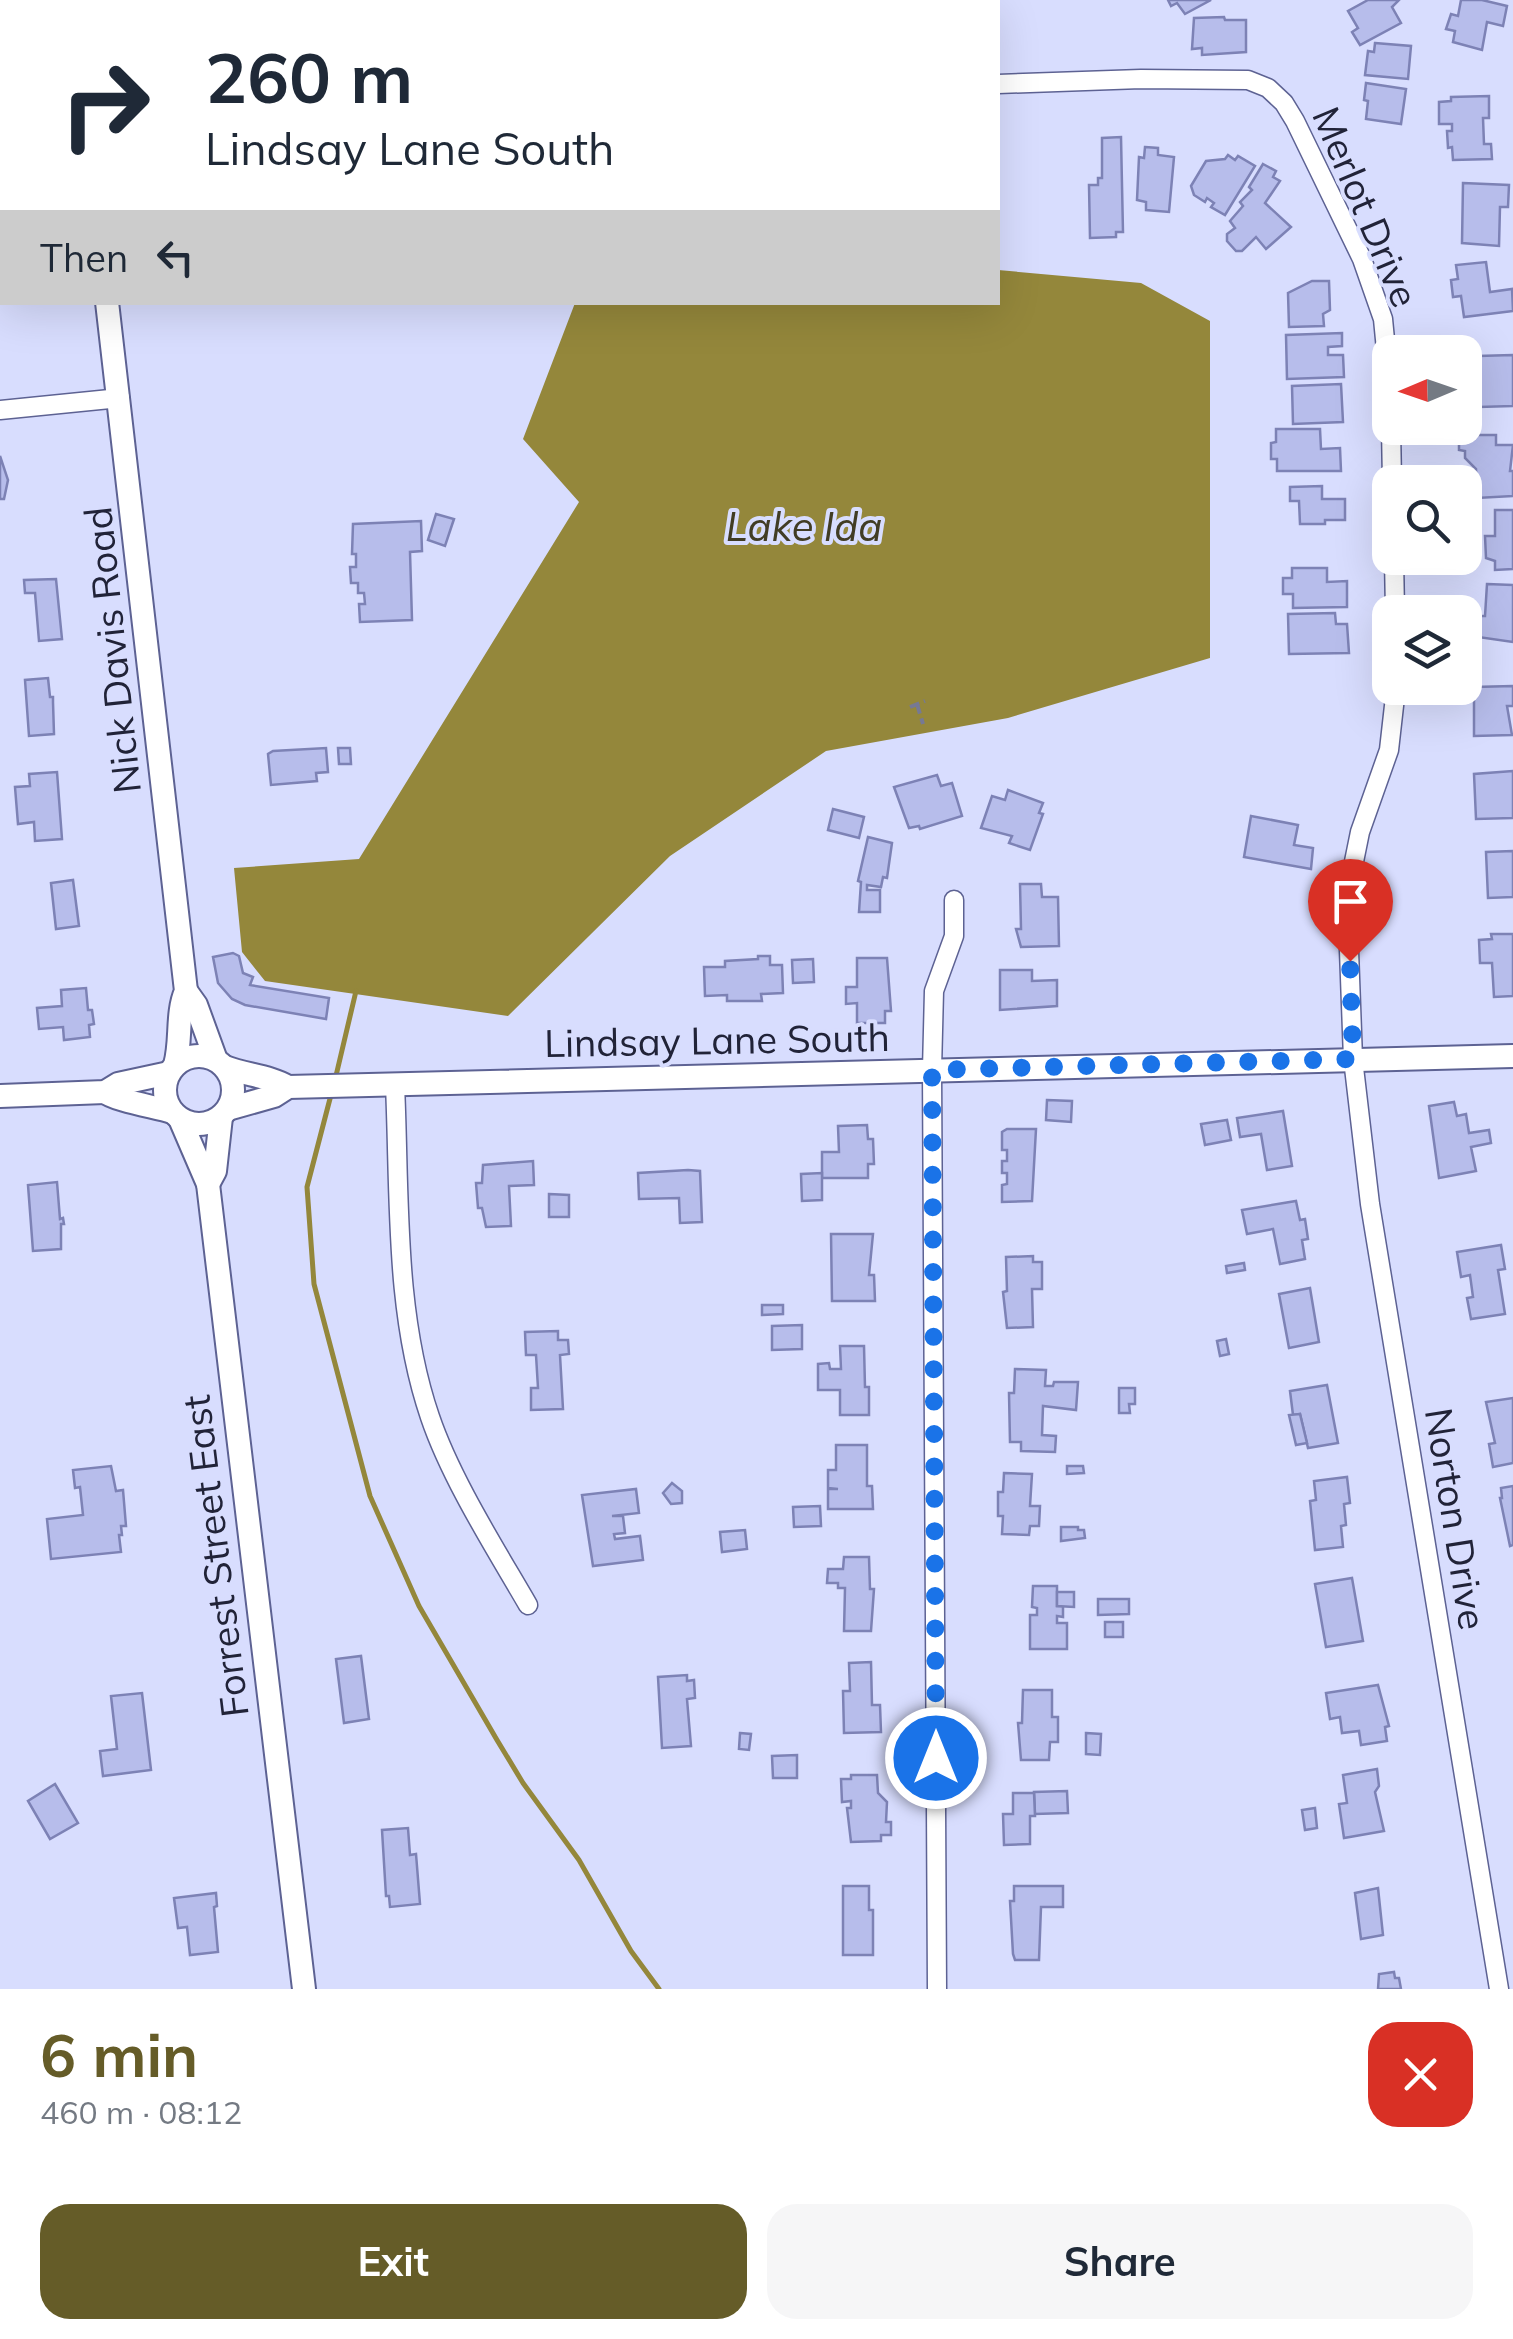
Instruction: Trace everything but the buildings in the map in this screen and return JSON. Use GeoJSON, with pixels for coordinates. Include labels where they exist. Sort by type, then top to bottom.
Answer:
{"type":"FeatureCollection","features":[{"type":"Feature","properties":{"kind":"street","name":"Merlot Drive"},"geometry":{"type":"LineString","coordinates":[[1000,84],[1248,80],[1268,88],[1284,102],[1296,121],[1362,258],[1383,319],[1385,335]]}},
{"type":"Feature","properties":{"kind":"street","name":"Nick Davis Road"},"geometry":{"type":"LineString","coordinates":[[107,305],[186,990],[180,1006],[181,1044],[172,1069]]}},
{"type":"Feature","properties":{"kind":"street"},"geometry":{"type":"LineString","coordinates":[[0,410],[120,398]]}},
{"type":"Feature","properties":{"kind":"street"},"geometry":{"type":"LineString","coordinates":[[1353,1059],[1347,896],[1360,832],[1389,750],[1394,705]]}},
{"type":"Feature","properties":{"kind":"street"},"geometry":{"type":"LineString","coordinates":[[937,1989],[932,1070],[934,992],[954,936],[954,900]]}},
{"type":"Feature","properties":{"kind":"street","name":"Nick Davis Road"},"geometry":{"type":"LineString","coordinates":[[186,990],[220,1064]]}},
{"type":"Feature","properties":{"kind":"street"},"geometry":{"type":"LineString","coordinates":[[0,1096],[104,1092],[118,1084],[172,1069],[193,1056],[288,1087]]}},
{"type":"Feature","properties":{"kind":"street","name":"Lindsay Lane South"},"geometry":{"type":"LineString","coordinates":[[224,1113],[274,1096],[288,1087],[1513,1056]]}},
{"type":"Feature","properties":{"kind":"street","name":"Norton Drive"},"geometry":{"type":"LineString","coordinates":[[1353,1059],[1370,1204],[1499,1989]]}},
{"type":"Feature","properties":{"kind":"street"},"geometry":{"type":"LineString","coordinates":[[208,1184],[215,1171],[224,1113],[233,1089],[220,1064]]}},
{"type":"Feature","properties":{"kind":"street"},"geometry":{"type":"LineString","coordinates":[[172,1069],[164,1092],[176,1116]]}},
{"type":"Feature","properties":{"kind":"street"},"geometry":{"type":"LineString","coordinates":[[396,1085],[406,1316],[430,1417],[477,1517],[528,1606]]}},
{"type":"Feature","properties":{"kind":"street"},"geometry":{"type":"LineString","coordinates":[[104,1092],[113,1100],[141,1102],[201,1126],[224,1113]]}},
{"type":"Feature","properties":{"kind":"street","name":"Forrest Street East"},"geometry":{"type":"LineString","coordinates":[[176,1116],[208,1184],[304,1989]]}},
{"type":"Feature","properties":{"kind":"path"},"geometry":{"type":"LineString","coordinates":[[910,706],[925,702]]}},
{"type":"Feature","properties":{"kind":"path"},"geometry":{"type":"LineString","coordinates":[[918,704],[923,724]]}},
{"type":"Feature","properties":{"kind":"water","name":"Lake Ida"},"geometry":{"type":"Polygon","coordinates":[[[1000,270],[1141,283],[1210,321],[1210,658],[1008,718],[826,751],[670,856],[508,1016],[265,981],[242,952],[234,868],[359,859],[579,502],[523,439],[574,305],[1000,305],[1000,270]]]}},
{"type":"Feature","properties":{"kind":"waterway"},"geometry":{"type":"LineString","coordinates":[[335,1080],[356,991]]}},
{"type":"Feature","properties":{"kind":"waterway"},"geometry":{"type":"LineString","coordinates":[[332,1091],[307,1187],[314,1284],[370,1496],[419,1606],[497,1740],[579,1860],[631,1951],[659,1989]]}},
{"type":"Feature","properties":{"kind":"route"},"geometry":{"type":"LineString","coordinates":[[936,1758],[932,1070],[1353,1059],[1350,961]]}}]}
